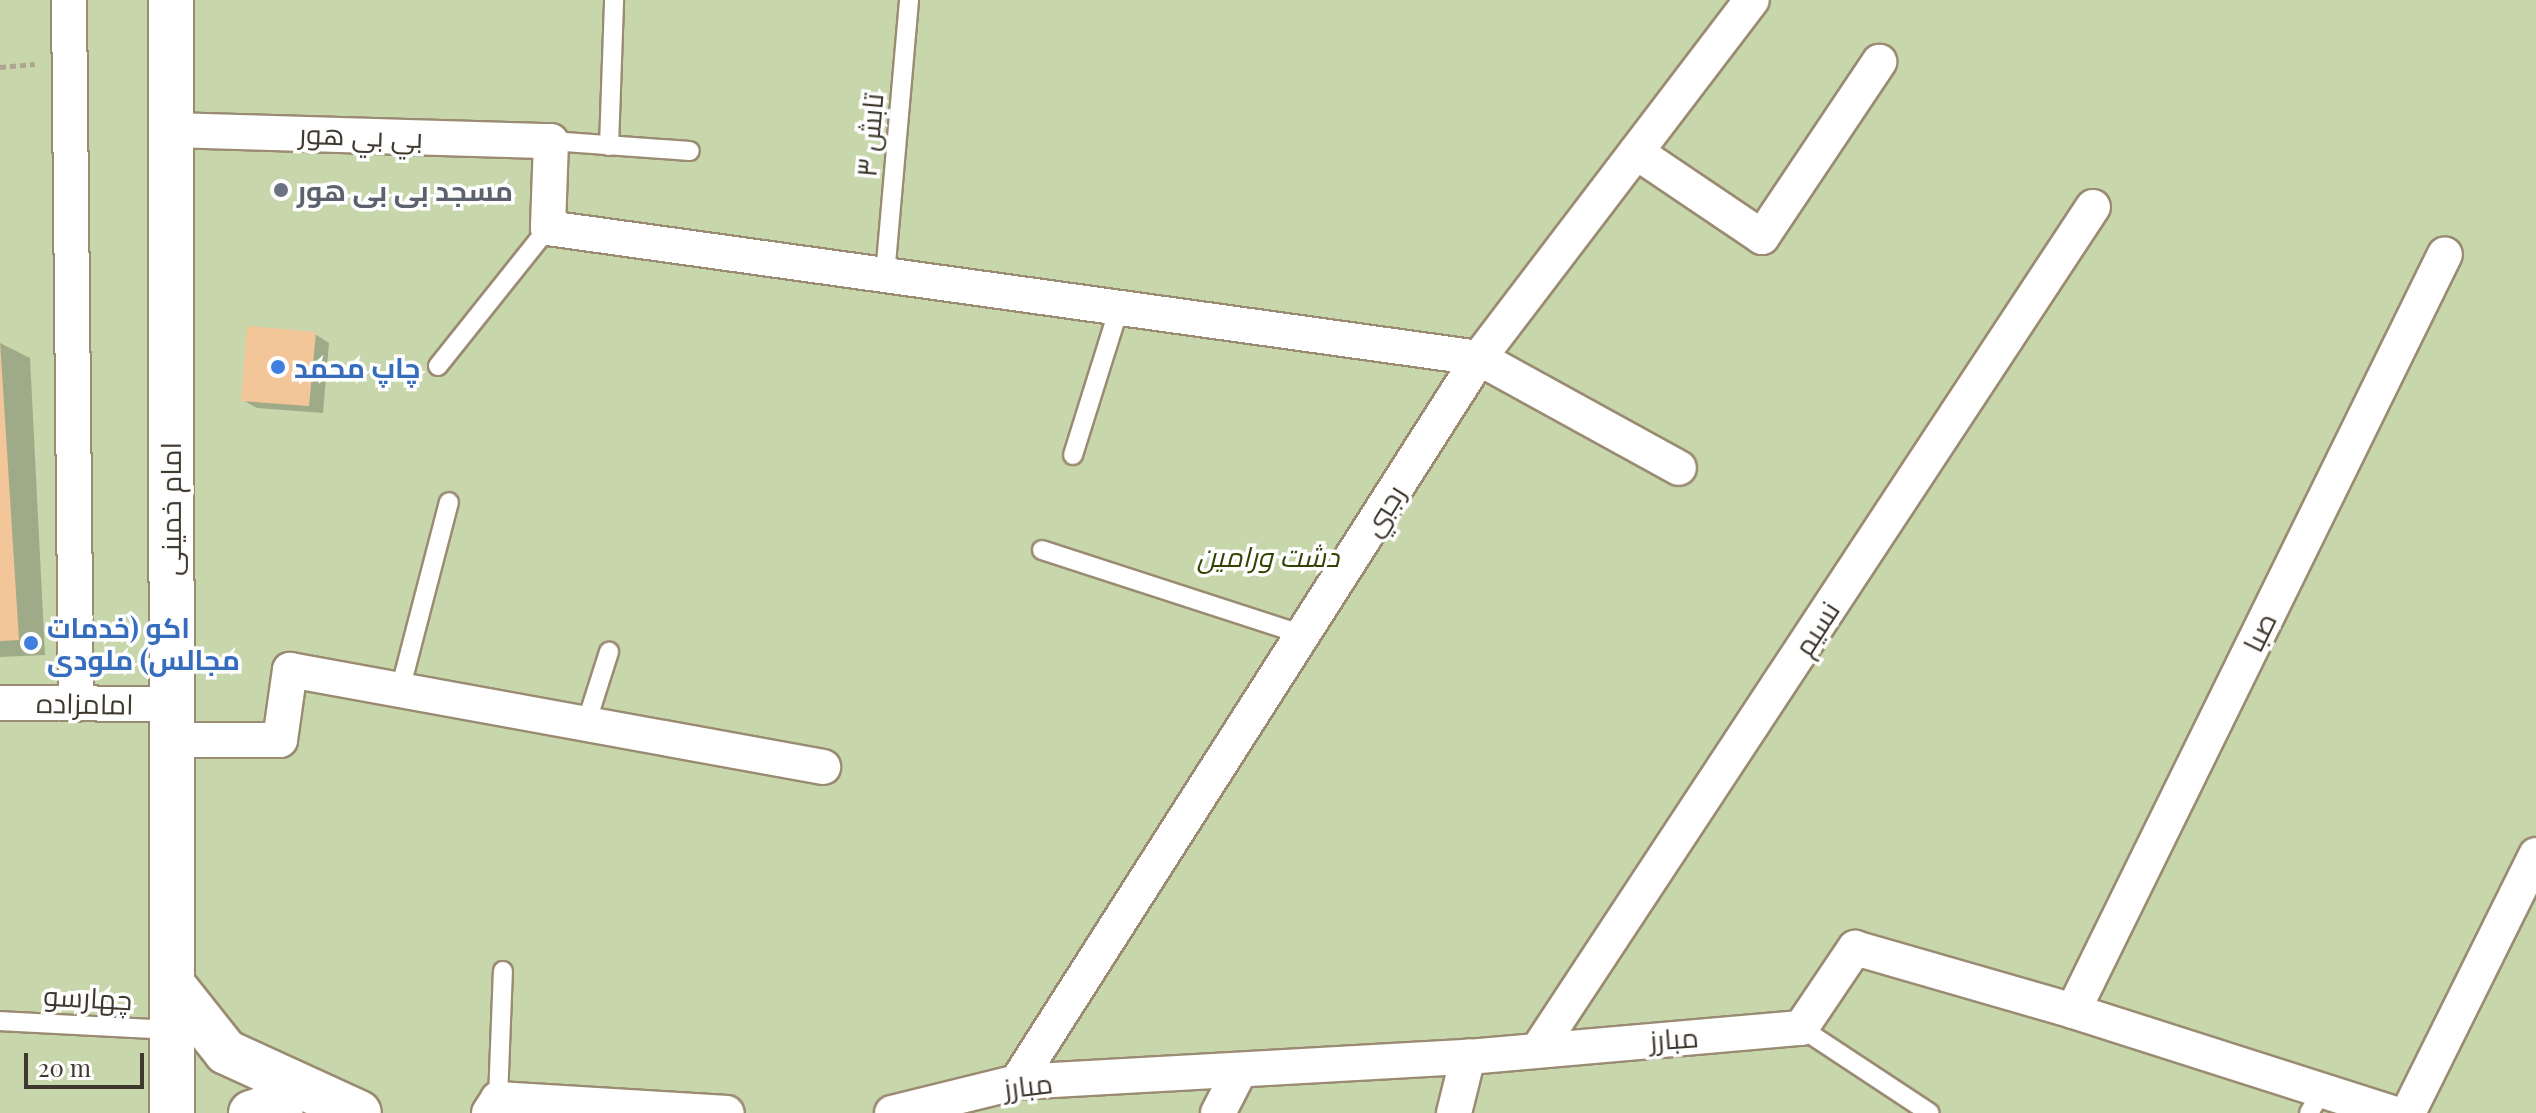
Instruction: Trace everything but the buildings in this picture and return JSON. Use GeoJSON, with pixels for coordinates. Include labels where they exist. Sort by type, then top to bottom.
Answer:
{"type":"FeatureCollection","features":[{"type":"Feature","properties":{"kind":"main road","name":"امام خمینی"},"geometry":{"type":"LineString","coordinates":[[171,0],[172,1113]]}},
{"type":"Feature","properties":{"kind":"main road"},"geometry":{"type":"LineString","coordinates":[[172,984],[226,1052],[359,1113]]}},
{"type":"Feature","properties":{"kind":"main road"},"geometry":{"type":"LineString","coordinates":[[251,1113],[263,1109],[281,1113]]}},
{"type":"Feature","properties":{"kind":"street"},"geometry":{"type":"LineString","coordinates":[[69,0],[76,704]]}},
{"type":"Feature","properties":{"kind":"street","name":"رجبي"},"geometry":{"type":"LineString","coordinates":[[1017,1082],[1479,358],[1752,0]]}},
{"type":"Feature","properties":{"kind":"street"},"geometry":{"type":"LineString","coordinates":[[1636,152],[1762,237],[1879,62]]}},
{"type":"Feature","properties":{"kind":"street","name":"بي بي هور"},"geometry":{"type":"LineString","coordinates":[[171,130],[551,141]]}},
{"type":"Feature","properties":{"kind":"street"},"geometry":{"type":"LineString","coordinates":[[551,141],[548,228],[1479,358],[1679,468]]}},
{"type":"Feature","properties":{"kind":"street","name":"نسيم"},"geometry":{"type":"LineString","coordinates":[[1539,1048],[2093,207]]}},
{"type":"Feature","properties":{"kind":"street","name":"صبا"},"geometry":{"type":"LineString","coordinates":[[2073,1011],[2445,254]]}},
{"type":"Feature","properties":{"kind":"street","name":"امامزاده"},"geometry":{"type":"LineString","coordinates":[[0,703],[76,704],[280,740],[290,670],[400,690]]}},
{"type":"Feature","properties":{"kind":"street"},"geometry":{"type":"LineString","coordinates":[[400,690],[823,767]]}},
{"type":"Feature","properties":{"kind":"street"},"geometry":{"type":"LineString","coordinates":[[2408,1113],[2536,855]]}},
{"type":"Feature","properties":{"kind":"street"},"geometry":{"type":"LineString","coordinates":[[1801,1028],[1855,948],[2073,1011],[2316,1102],[2393,1113]]}},
{"type":"Feature","properties":{"kind":"street","name":"مبارز"},"geometry":{"type":"LineString","coordinates":[[892,1113],[1017,1082],[1468,1057],[1539,1048],[1801,1028]]}},
{"type":"Feature","properties":{"kind":"street"},"geometry":{"type":"LineString","coordinates":[[1454,1113],[1468,1057]]}},
{"type":"Feature","properties":{"kind":"street"},"geometry":{"type":"LineString","coordinates":[[1218,1113],[1239,1072]]}},
{"type":"Feature","properties":{"kind":"street"},"geometry":{"type":"LineString","coordinates":[[493,1106],[727,1113]]}},
{"type":"Feature","properties":{"kind":"lane"},"geometry":{"type":"LineString","coordinates":[[609,146],[614,0]]}},
{"type":"Feature","properties":{"kind":"lane","name":"تابش ۳"},"geometry":{"type":"LineString","coordinates":[[885,275],[909,0]]}},
{"type":"Feature","properties":{"kind":"lane"},"geometry":{"type":"LineString","coordinates":[[551,141],[690,151]]}},
{"type":"Feature","properties":{"kind":"lane"},"geometry":{"type":"LineString","coordinates":[[438,366],[548,228]]}},
{"type":"Feature","properties":{"kind":"lane"},"geometry":{"type":"LineString","coordinates":[[1073,455],[1119,308]]}},
{"type":"Feature","properties":{"kind":"lane"},"geometry":{"type":"LineString","coordinates":[[400,690],[449,502]]}},
{"type":"Feature","properties":{"kind":"lane"},"geometry":{"type":"LineString","coordinates":[[1042,550],[1304,635]]}},
{"type":"Feature","properties":{"kind":"lane"},"geometry":{"type":"LineString","coordinates":[[586,724],[609,652]]}},
{"type":"Feature","properties":{"kind":"lane"},"geometry":{"type":"LineString","coordinates":[[493,1106],[503,971]]}},
{"type":"Feature","properties":{"kind":"lane","name":"چهارسو"},"geometry":{"type":"LineString","coordinates":[[0,1021],[173,1030]]}},
{"type":"Feature","properties":{"kind":"lane"},"geometry":{"type":"LineString","coordinates":[[1801,1028],[1930,1113]]}},
{"type":"Feature","properties":{"kind":"path"},"geometry":{"type":"LineString","coordinates":[[0,67],[41,63]]}},
{"type":"Feature","properties":{"kind":"green space","name":"دشت ورامین"},"geometry":{"type":"Polygon","coordinates":[[[0,0],[2536,0],[2536,1113],[0,1113],[0,0]]]}},
{"type":"Feature","properties":{"kind":"place","name":"مسجد بی بی هور"},"geometry":{"type":"Point","coordinates":[281,190]}},
{"type":"Feature","properties":{"kind":"place","name":"چاپ محمد"},"geometry":{"type":"Point","coordinates":[278,367]}},
{"type":"Feature","properties":{"kind":"place","name":"اکو (خدمات مجالس) ملودی"},"geometry":{"type":"Point","coordinates":[31,643]}}]}
